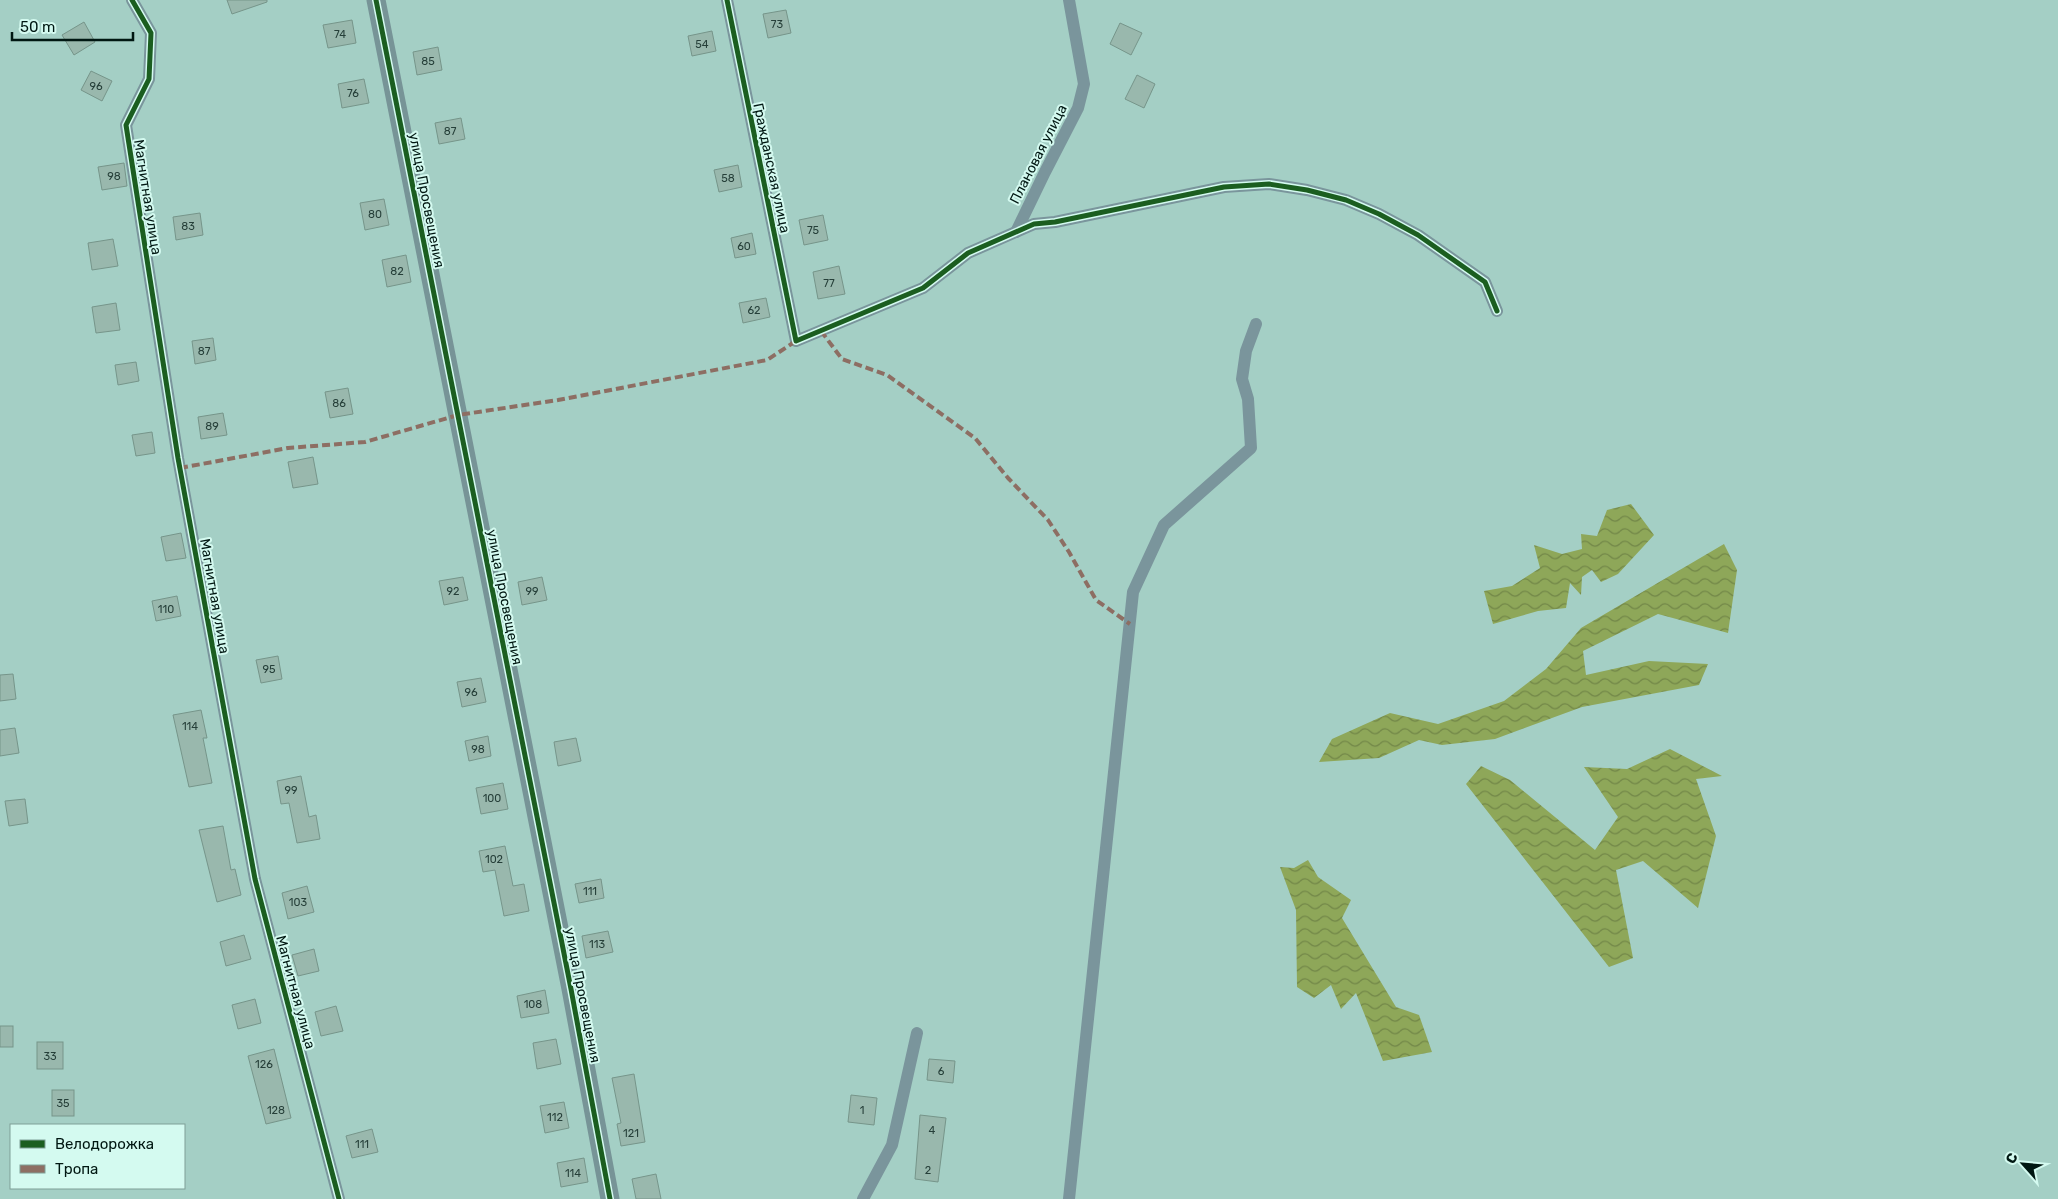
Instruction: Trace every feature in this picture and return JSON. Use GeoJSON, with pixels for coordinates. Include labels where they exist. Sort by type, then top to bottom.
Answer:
{"type":"FeatureCollection","features":[{"type":"Feature","properties":{"kind":"street","name":"Магнитная улица"},"geometry":{"type":"LineString","coordinates":[[132,0],[151,33],[150,70],[149,79],[126,125],[178,458],[255,879],[339,1199]]}},
{"type":"Feature","properties":{"kind":"street","name":"улица Просвещения"},"geometry":{"type":"LineString","coordinates":[[376,0],[565,960],[610,1199]]}},
{"type":"Feature","properties":{"kind":"street","name":"Гражданская улица"},"geometry":{"type":"LineString","coordinates":[[727,0],[796,341],[923,288],[968,252],[1016,232]]}},
{"type":"Feature","properties":{"kind":"street","name":"Плановая улица"},"geometry":{"type":"LineString","coordinates":[[1016,232],[1078,108],[1084,84],[1069,0]]}},
{"type":"Feature","properties":{"kind":"street"},"geometry":{"type":"LineString","coordinates":[[1016,232],[1034,224],[1055,222],[1224,187],[1269,184],[1307,190],[1346,200],[1379,214],[1418,235],[1485,282],[1497,311]]}},
{"type":"Feature","properties":{"kind":"street"},"geometry":{"type":"LineString","coordinates":[[1070,1199],[1133,592],[1164,525],[1251,448],[1248,399],[1242,379],[1246,351],[1256,324]]}},
{"type":"Feature","properties":{"kind":"street"},"geometry":{"type":"LineString","coordinates":[[863,1199],[892,1145],[917,1033]]}},
{"type":"Feature","properties":{"kind":"water"},"geometry":{"type":"Polygon","coordinates":[[[1631,504],[1654,535],[1618,574],[1601,582],[1592,570],[1582,577],[1581,595],[1570,583],[1566,608],[1538,611],[1493,624],[1484,591],[1512,586],[1540,568],[1534,545],[1562,554],[1582,549],[1581,534],[1597,536],[1607,510],[1631,504]]]}},
{"type":"Feature","properties":{"kind":"water"},"geometry":{"type":"Polygon","coordinates":[[[1724,544],[1737,570],[1728,633],[1658,614],[1583,651],[1586,675],[1649,661],[1708,664],[1699,685],[1582,707],[1495,739],[1442,745],[1419,740],[1379,758],[1319,762],[1332,739],[1390,713],[1438,724],[1504,701],[1546,669],[1581,628],[1724,544]]]}},
{"type":"Feature","properties":{"kind":"water"},"geometry":{"type":"Polygon","coordinates":[[[1670,749],[1722,776],[1696,779],[1716,836],[1698,908],[1643,861],[1616,870],[1633,958],[1609,967],[1466,784],[1481,766],[1510,780],[1595,850],[1618,817],[1584,767],[1627,769],[1670,749]]]}},
{"type":"Feature","properties":{"kind":"water"},"geometry":{"type":"Polygon","coordinates":[[[1308,860],[1318,877],[1351,900],[1342,918],[1396,1007],[1419,1015],[1432,1052],[1383,1061],[1356,993],[1341,1009],[1331,985],[1314,998],[1297,987],[1296,910],[1280,867],[1294,868],[1308,860]]]}},
{"type":"Feature","properties":{"kind":"building"},"geometry":{"type":"Polygon","coordinates":[[[227,0],[267,0],[267,2],[232,14],[227,0]]]}},
{"type":"Feature","properties":{"kind":"building"},"geometry":{"type":"Polygon","coordinates":[[[786,10],[791,33],[768,38],[763,14],[786,10]]]}},
{"type":"Feature","properties":{"kind":"building"},"geometry":{"type":"Polygon","coordinates":[[[352,20],[356,43],[328,48],[323,25],[352,20]]]}},
{"type":"Feature","properties":{"kind":"building"},"geometry":{"type":"Polygon","coordinates":[[[84,22],[95,42],[74,55],[62,35],[84,22]]]}},
{"type":"Feature","properties":{"kind":"building"},"geometry":{"type":"Polygon","coordinates":[[[1120,23],[1142,33],[1131,55],[1110,44],[1120,23]]]}},
{"type":"Feature","properties":{"kind":"building"},"geometry":{"type":"Polygon","coordinates":[[[712,31],[716,51],[692,56],[688,36],[712,31]]]}},
{"type":"Feature","properties":{"kind":"building"},"geometry":{"type":"Polygon","coordinates":[[[438,47],[442,70],[417,75],[413,52],[438,47]]]}},
{"type":"Feature","properties":{"kind":"building"},"geometry":{"type":"Polygon","coordinates":[[[91,71],[112,81],[102,101],[81,90],[91,71]]]}},
{"type":"Feature","properties":{"kind":"building"},"geometry":{"type":"Polygon","coordinates":[[[1137,75],[1155,84],[1144,108],[1125,99],[1137,75]]]}},
{"type":"Feature","properties":{"kind":"building"},"geometry":{"type":"Polygon","coordinates":[[[364,79],[369,103],[342,108],[338,84],[364,79]]]}},
{"type":"Feature","properties":{"kind":"building"},"geometry":{"type":"Polygon","coordinates":[[[461,118],[465,139],[439,144],[435,123],[461,118]]]}},
{"type":"Feature","properties":{"kind":"building"},"geometry":{"type":"Polygon","coordinates":[[[124,163],[127,186],[102,190],[98,167],[124,163]]]}},
{"type":"Feature","properties":{"kind":"building"},"geometry":{"type":"Polygon","coordinates":[[[738,165],[742,187],[719,192],[714,170],[738,165]]]}},
{"type":"Feature","properties":{"kind":"building"},"geometry":{"type":"Polygon","coordinates":[[[384,199],[389,225],[365,230],[360,203],[384,199]]]}},
{"type":"Feature","properties":{"kind":"building"},"geometry":{"type":"Polygon","coordinates":[[[200,213],[203,235],[176,240],[173,217],[200,213]]]}},
{"type":"Feature","properties":{"kind":"building"},"geometry":{"type":"Polygon","coordinates":[[[823,215],[828,240],[804,245],[799,220],[823,215]]]}},
{"type":"Feature","properties":{"kind":"building"},"geometry":{"type":"Polygon","coordinates":[[[752,233],[756,254],[735,258],[731,238],[752,233]]]}},
{"type":"Feature","properties":{"kind":"building"},"geometry":{"type":"Polygon","coordinates":[[[113,239],[118,266],[92,270],[88,243],[113,239]]]}},
{"type":"Feature","properties":{"kind":"building"},"geometry":{"type":"Polygon","coordinates":[[[406,255],[411,282],[387,287],[382,260],[406,255]]]}},
{"type":"Feature","properties":{"kind":"building"},"geometry":{"type":"Polygon","coordinates":[[[839,266],[845,294],[818,299],[813,272],[839,266]]]}},
{"type":"Feature","properties":{"kind":"building"},"geometry":{"type":"Polygon","coordinates":[[[766,298],[770,317],[743,323],[739,303],[766,298]]]}},
{"type":"Feature","properties":{"kind":"building"},"geometry":{"type":"Polygon","coordinates":[[[116,303],[120,330],[96,333],[92,307],[116,303]]]}},
{"type":"Feature","properties":{"kind":"building"},"geometry":{"type":"Polygon","coordinates":[[[213,338],[216,360],[195,364],[192,341],[213,338]]]}},
{"type":"Feature","properties":{"kind":"building"},"geometry":{"type":"Polygon","coordinates":[[[136,362],[139,381],[118,385],[115,365],[136,362]]]}},
{"type":"Feature","properties":{"kind":"building"},"geometry":{"type":"Polygon","coordinates":[[[348,388],[353,414],[330,418],[325,392],[348,388]]]}},
{"type":"Feature","properties":{"kind":"building"},"geometry":{"type":"Polygon","coordinates":[[[223,413],[227,435],[201,439],[198,417],[223,413]]]}},
{"type":"Feature","properties":{"kind":"building"},"geometry":{"type":"Polygon","coordinates":[[[152,432],[155,453],[136,456],[132,435],[152,432]]]}},
{"type":"Feature","properties":{"kind":"building"},"geometry":{"type":"Polygon","coordinates":[[[313,457],[318,484],[293,488],[288,462],[313,457]]]}},
{"type":"Feature","properties":{"kind":"building"},"geometry":{"type":"Polygon","coordinates":[[[181,533],[186,558],[166,561],[161,537],[181,533]]]}},
{"type":"Feature","properties":{"kind":"building"},"geometry":{"type":"Polygon","coordinates":[[[463,577],[468,600],[444,605],[439,581],[463,577]]]}},
{"type":"Feature","properties":{"kind":"building"},"geometry":{"type":"Polygon","coordinates":[[[542,577],[547,600],[522,605],[518,582],[542,577]]]}},
{"type":"Feature","properties":{"kind":"building"},"geometry":{"type":"Polygon","coordinates":[[[177,596],[181,616],[156,621],[152,601],[177,596]]]}},
{"type":"Feature","properties":{"kind":"building"},"geometry":{"type":"Polygon","coordinates":[[[278,656],[282,679],[261,683],[256,660],[278,656]]]}},
{"type":"Feature","properties":{"kind":"building"},"geometry":{"type":"Polygon","coordinates":[[[13,674],[16,699],[0,701],[0,675],[13,674]]]}},
{"type":"Feature","properties":{"kind":"building"},"geometry":{"type":"Polygon","coordinates":[[[481,678],[486,702],[462,707],[457,682],[481,678]]]}},
{"type":"Feature","properties":{"kind":"building"},"geometry":{"type":"Polygon","coordinates":[[[201,710],[207,738],[203,738],[212,783],[189,787],[173,715],[201,710]]]}},
{"type":"Feature","properties":{"kind":"building"},"geometry":{"type":"Polygon","coordinates":[[[15,728],[19,753],[0,756],[0,730],[15,728]]]}},
{"type":"Feature","properties":{"kind":"building"},"geometry":{"type":"Polygon","coordinates":[[[488,736],[491,756],[469,761],[465,741],[488,736]]]}},
{"type":"Feature","properties":{"kind":"building"},"geometry":{"type":"Polygon","coordinates":[[[576,738],[581,761],[558,766],[554,742],[576,738]]]}},
{"type":"Feature","properties":{"kind":"building"},"geometry":{"type":"Polygon","coordinates":[[[301,776],[309,817],[316,815],[320,839],[297,843],[289,803],[281,804],[277,781],[301,776]]]}},
{"type":"Feature","properties":{"kind":"building"},"geometry":{"type":"Polygon","coordinates":[[[503,783],[508,809],[481,814],[476,788],[503,783]]]}},
{"type":"Feature","properties":{"kind":"building"},"geometry":{"type":"Polygon","coordinates":[[[25,799],[28,823],[9,826],[5,801],[25,799]]]}},
{"type":"Feature","properties":{"kind":"building"},"geometry":{"type":"Polygon","coordinates":[[[223,826],[231,870],[235,869],[241,895],[217,902],[199,830],[223,826]]]}},
{"type":"Feature","properties":{"kind":"building"},"geometry":{"type":"Polygon","coordinates":[[[505,846],[513,886],[524,884],[529,911],[504,916],[495,870],[483,872],[479,851],[505,846]]]}},
{"type":"Feature","properties":{"kind":"building"},"geometry":{"type":"Polygon","coordinates":[[[601,879],[604,898],[579,903],[575,884],[601,879]]]}},
{"type":"Feature","properties":{"kind":"building"},"geometry":{"type":"Polygon","coordinates":[[[307,886],[314,912],[288,919],[282,893],[307,886]]]}},
{"type":"Feature","properties":{"kind":"building"},"geometry":{"type":"Polygon","coordinates":[[[608,931],[613,952],[586,958],[582,936],[608,931]]]}},
{"type":"Feature","properties":{"kind":"building"},"geometry":{"type":"Polygon","coordinates":[[[244,935],[251,959],[226,966],[220,942],[244,935]]]}},
{"type":"Feature","properties":{"kind":"building"},"geometry":{"type":"Polygon","coordinates":[[[314,949],[319,971],[298,976],[292,955],[314,949]]]}},
{"type":"Feature","properties":{"kind":"building"},"geometry":{"type":"Polygon","coordinates":[[[545,990],[549,1013],[521,1018],[517,996],[545,990]]]}},
{"type":"Feature","properties":{"kind":"building"},"geometry":{"type":"Polygon","coordinates":[[[255,999],[261,1023],[238,1029],[232,1005],[255,999]]]}},
{"type":"Feature","properties":{"kind":"building"},"geometry":{"type":"Polygon","coordinates":[[[336,1006],[343,1031],[321,1036],[315,1012],[336,1006]]]}},
{"type":"Feature","properties":{"kind":"building"},"geometry":{"type":"Polygon","coordinates":[[[0,1026],[13,1026],[13,1047],[0,1047],[0,1026]]]}},
{"type":"Feature","properties":{"kind":"building"},"geometry":{"type":"Polygon","coordinates":[[[556,1039],[561,1064],[537,1069],[533,1043],[556,1039]]]}},
{"type":"Feature","properties":{"kind":"building"},"geometry":{"type":"Polygon","coordinates":[[[37,1042],[63,1042],[63,1069],[37,1069],[37,1042]]]}},
{"type":"Feature","properties":{"kind":"building"},"geometry":{"type":"Polygon","coordinates":[[[274,1049],[291,1118],[266,1124],[248,1056],[274,1049]]]}},
{"type":"Feature","properties":{"kind":"building"},"geometry":{"type":"Polygon","coordinates":[[[929,1059],[955,1061],[953,1083],[927,1080],[929,1059]]]}},
{"type":"Feature","properties":{"kind":"building"},"geometry":{"type":"Polygon","coordinates":[[[634,1074],[645,1142],[621,1146],[617,1124],[621,1123],[612,1078],[634,1074]]]}},
{"type":"Feature","properties":{"kind":"building"},"geometry":{"type":"Polygon","coordinates":[[[52,1090],[74,1090],[74,1116],[52,1116],[52,1090]]]}},
{"type":"Feature","properties":{"kind":"building"},"geometry":{"type":"Polygon","coordinates":[[[851,1095],[877,1098],[874,1125],[848,1122],[851,1095]]]}},
{"type":"Feature","properties":{"kind":"building"},"geometry":{"type":"Polygon","coordinates":[[[564,1102],[569,1128],[545,1133],[540,1106],[564,1102]]]}},
{"type":"Feature","properties":{"kind":"building"},"geometry":{"type":"Polygon","coordinates":[[[920,1115],[946,1118],[938,1182],[915,1179],[920,1115]]]}},
{"type":"Feature","properties":{"kind":"building"},"geometry":{"type":"Polygon","coordinates":[[[372,1129],[378,1152],[352,1158],[346,1136],[372,1129]]]}},
{"type":"Feature","properties":{"kind":"building"},"geometry":{"type":"Polygon","coordinates":[[[584,1158],[588,1182],[561,1187],[557,1163],[584,1158]]]}},
{"type":"Feature","properties":{"kind":"building"},"geometry":{"type":"Polygon","coordinates":[[[656,1174],[661,1199],[636,1199],[632,1179],[656,1174]]]}},
{"type":"Feature","properties":{"kind":"marked path"},"geometry":{"type":"LineString","coordinates":[[821,331],[842,359],[887,375],[975,438],[1008,478],[1048,520],[1069,552],[1096,600],[1130,624]]}},
{"type":"Feature","properties":{"kind":"marked path"},"geometry":{"type":"LineString","coordinates":[[180,468],[288,448],[365,442],[458,415],[558,400],[767,360],[796,341]]}},
{"type":"Feature","properties":{"kind":"cycle path"},"geometry":{"type":"LineString","coordinates":[[132,0],[151,33],[149,79],[126,125],[178,458],[255,879],[339,1199]]}},
{"type":"Feature","properties":{"kind":"cycle path"},"geometry":{"type":"LineString","coordinates":[[376,0],[571,989],[610,1199]]}},
{"type":"Feature","properties":{"kind":"cycle path"},"geometry":{"type":"LineString","coordinates":[[727,0],[796,341],[923,288],[968,253],[1034,224],[1055,222],[1224,187],[1269,184],[1307,190],[1346,200],[1379,214],[1418,235],[1485,282],[1497,311]]}}]}
